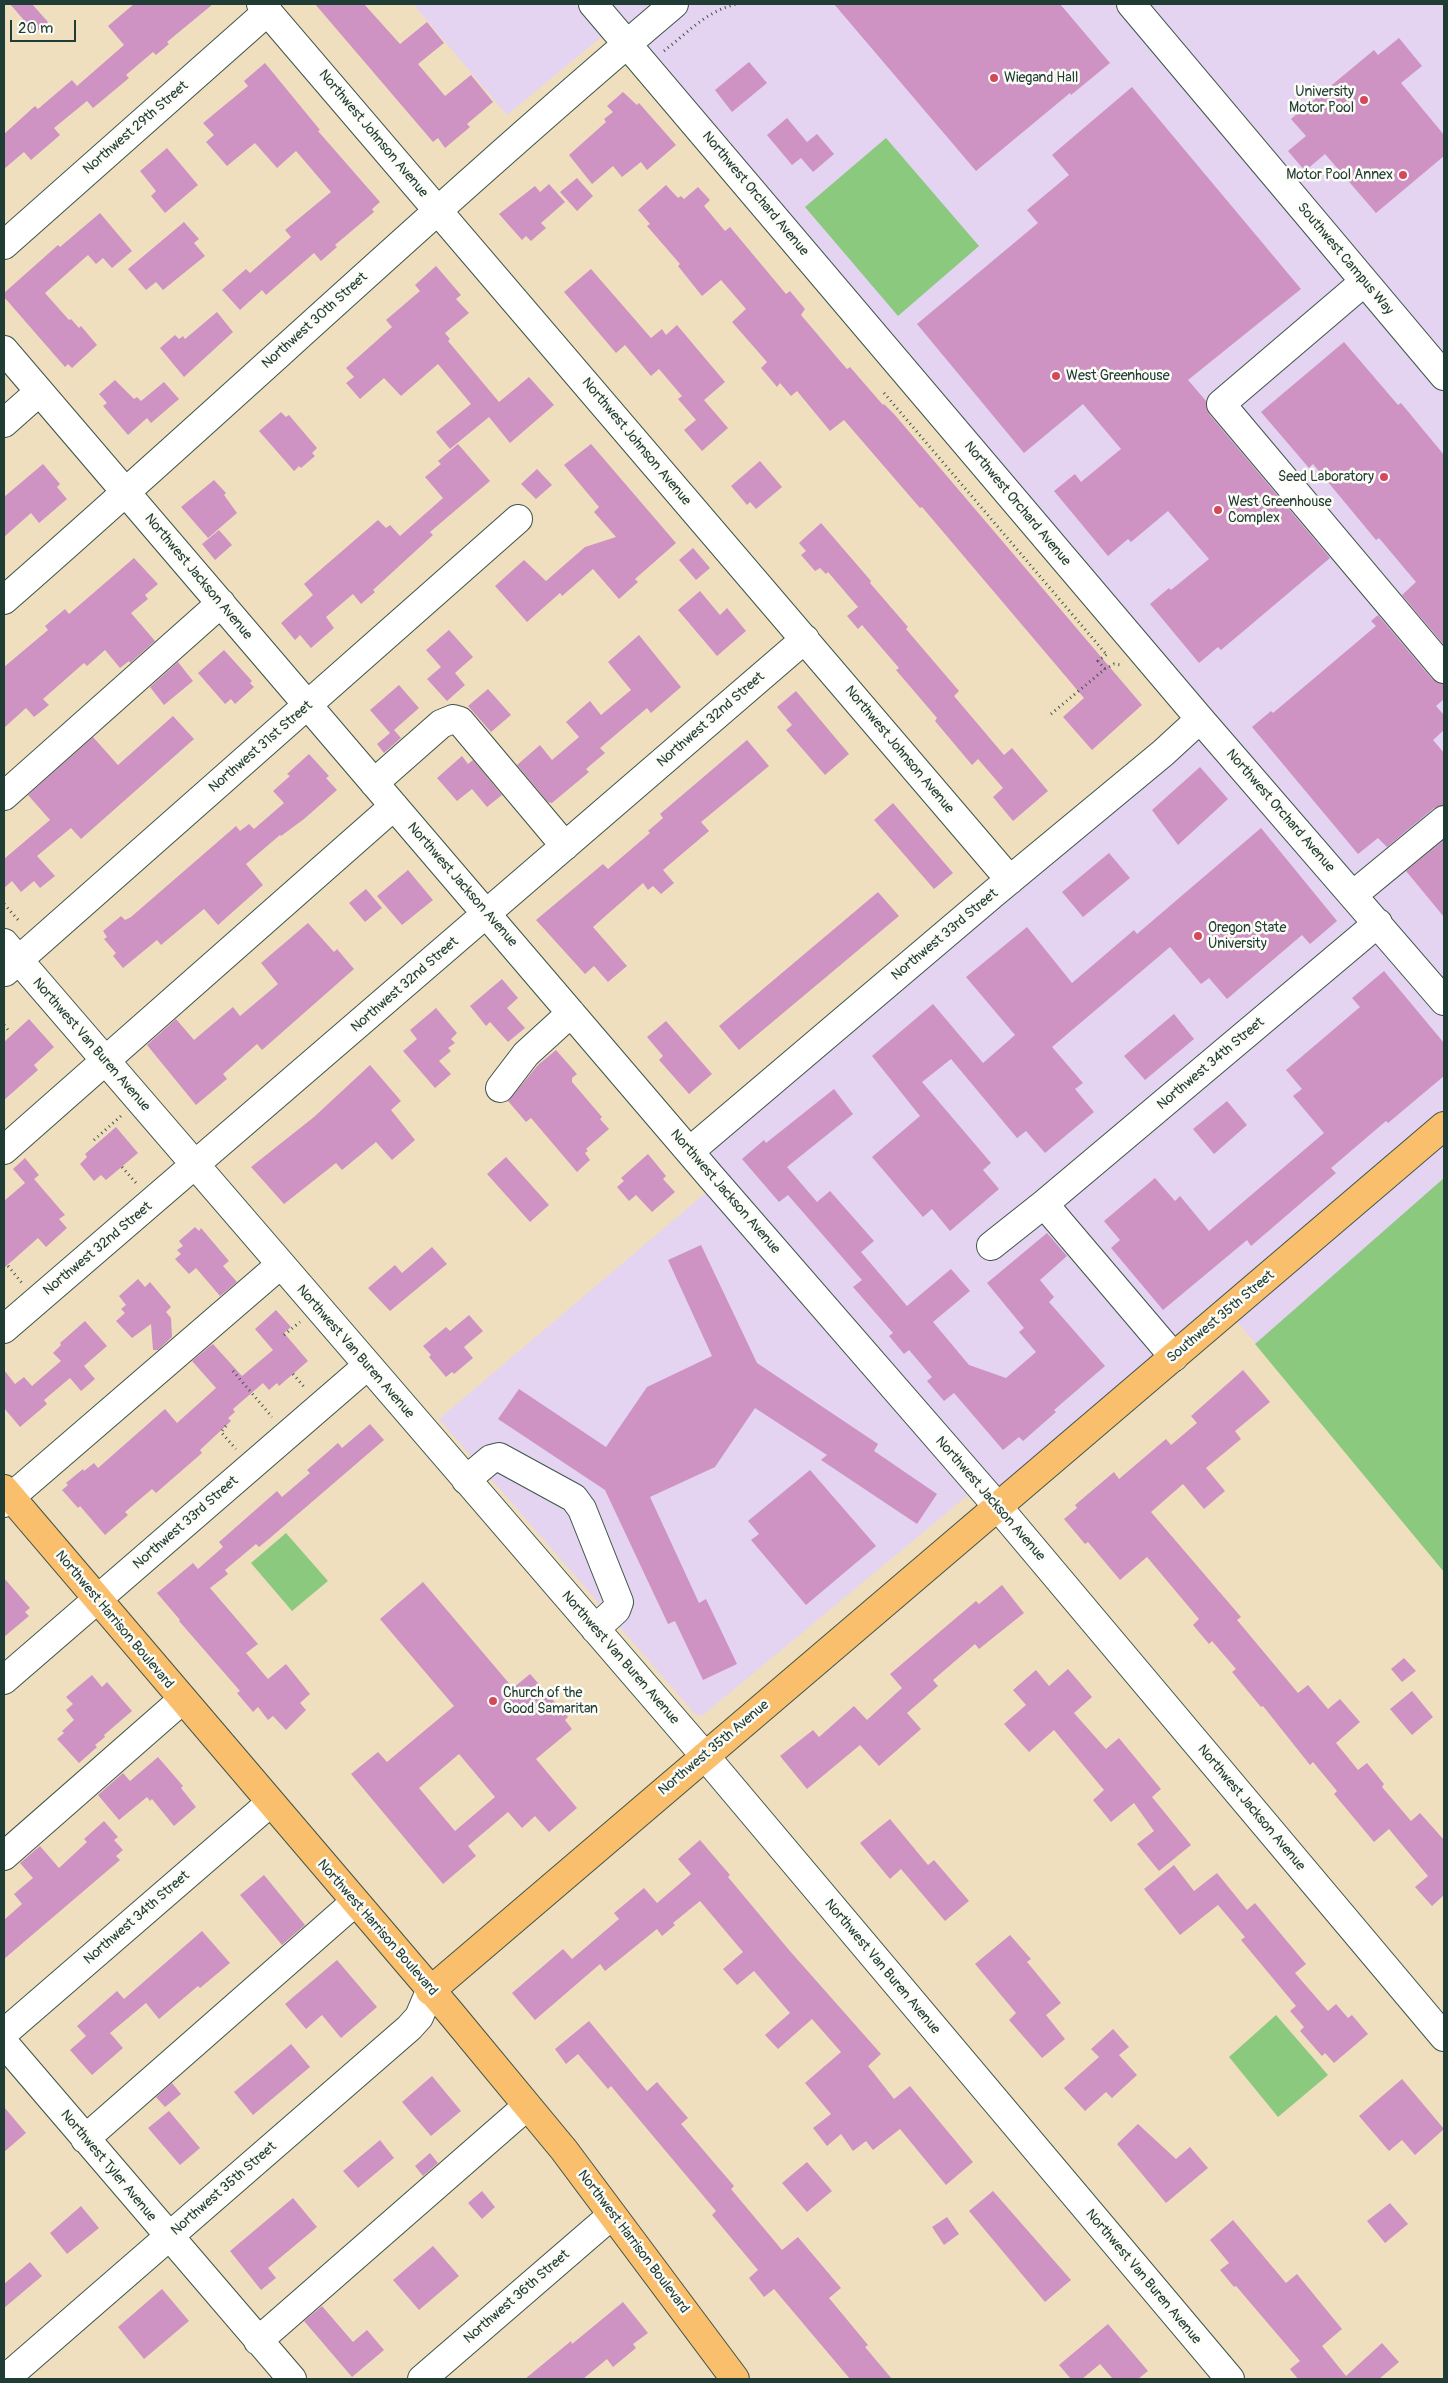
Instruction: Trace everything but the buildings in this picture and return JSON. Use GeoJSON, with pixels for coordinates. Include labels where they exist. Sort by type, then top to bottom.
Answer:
{"type":"FeatureCollection","features":[{"type":"Feature","properties":{"kind":"main road","name":"Southwest 35th Street"},"geometry":{"type":"LineString","coordinates":[[998,1507],[1444,1126]]}},
{"type":"Feature","properties":{"kind":"main road","name":"Northwest Harrison Boulevard"},"geometry":{"type":"LineString","coordinates":[[6,1496],[97,1600],[564,2150],[735,2379]]}},
{"type":"Feature","properties":{"kind":"main road","name":"Northwest 35th Avenue"},"geometry":{"type":"LineString","coordinates":[[430,1991],[998,1507]]}},
{"type":"Feature","properties":{"kind":"street","name":"Northwest Orchard Avenue"},"geometry":{"type":"LineString","coordinates":[[593,4],[1200,719],[1444,1001]]}},
{"type":"Feature","properties":{"kind":"street","name":"Northwest 30th Street"},"geometry":{"type":"LineString","coordinates":[[4,600],[126,493],[438,210],[674,4]]}},
{"type":"Feature","properties":{"kind":"street","name":"Southwest Campus Way"},"geometry":{"type":"LineString","coordinates":[[1131,4],[1444,376]]}},
{"type":"Feature","properties":{"kind":"street","name":"Northwest Johnson Avenue"},"geometry":{"type":"LineString","coordinates":[[265,8],[1010,880]]}},
{"type":"Feature","properties":{"kind":"street","name":"Northwest 29th Street"},"geometry":{"type":"LineString","coordinates":[[4,245],[265,8]]}},
{"type":"Feature","properties":{"kind":"street"},"geometry":{"type":"LineString","coordinates":[[1364,282],[1221,404],[1444,669]]}},
{"type":"Feature","properties":{"kind":"street","name":"Northwest Jackson Avenue"},"geometry":{"type":"LineString","coordinates":[[4,350],[571,1013],[998,1507],[1444,2037]]}},
{"type":"Feature","properties":{"kind":"street"},"geometry":{"type":"LineString","coordinates":[[4,423],[40,392]]}},
{"type":"Feature","properties":{"kind":"street","name":"Northwest 31st Street"},"geometry":{"type":"LineString","coordinates":[[9,959],[308,706],[518,519]]}},
{"type":"Feature","properties":{"kind":"street"},"geometry":{"type":"LineString","coordinates":[[4,796],[220,603]]}},
{"type":"Feature","properties":{"kind":"street","name":"Northwest 32nd Street"},"geometry":{"type":"LineString","coordinates":[[4,1329],[804,639]]}},
{"type":"Feature","properties":{"kind":"street"},"geometry":{"type":"LineString","coordinates":[[374,782],[441,724],[453,719],[460,722],[565,846]]}},
{"type":"Feature","properties":{"kind":"street","name":"Northwest 33rd Street"},"geometry":{"type":"LineString","coordinates":[[690,1151],[1163,753],[1200,719]]}},
{"type":"Feature","properties":{"kind":"street"},"geometry":{"type":"LineString","coordinates":[[4,1150],[105,1063],[394,806]]}},
{"type":"Feature","properties":{"kind":"street"},"geometry":{"type":"LineString","coordinates":[[1353,895],[1444,820]]}},
{"type":"Feature","properties":{"kind":"street","name":"Northwest 34th Street"},"geometry":{"type":"LineString","coordinates":[[991,1246],[1044,1204],[1378,924]]}},
{"type":"Feature","properties":{"kind":"street","name":"Northwest Van Buren Avenue"},"geometry":{"type":"LineString","coordinates":[[9,959],[105,1063],[195,1166],[705,1756],[1230,2379]]}},
{"type":"Feature","properties":{"kind":"street"},"geometry":{"type":"LineString","coordinates":[[500,1088],[526,1054],[571,1013]]}},
{"type":"Feature","properties":{"kind":"street"},"geometry":{"type":"LineString","coordinates":[[1044,1204],[1174,1357]]}},
{"type":"Feature","properties":{"kind":"street"},"geometry":{"type":"LineString","coordinates":[[6,1496],[280,1265]]}},
{"type":"Feature","properties":{"kind":"street","name":"Northwest 33rd Street"},"geometry":{"type":"LineString","coordinates":[[4,1680],[367,1366]]}},
{"type":"Feature","properties":{"kind":"street"},"geometry":{"type":"LineString","coordinates":[[466,1480],[491,1459],[499,1458],[574,1498],[582,1509],[619,1602],[616,1610],[595,1629]]}},
{"type":"Feature","properties":{"kind":"street"},"geometry":{"type":"LineString","coordinates":[[4,1856],[182,1700]]}},
{"type":"Feature","properties":{"kind":"street","name":"Northwest 34th Street"},"geometry":{"type":"LineString","coordinates":[[4,2033],[270,1803]]}},
{"type":"Feature","properties":{"kind":"street"},"geometry":{"type":"LineString","coordinates":[[85,2139],[354,1902]]}},
{"type":"Feature","properties":{"kind":"street","name":"Northwest 35th Street"},"geometry":{"type":"LineString","coordinates":[[5,2379],[409,2028],[419,2017],[430,1991]]}},
{"type":"Feature","properties":{"kind":"street","name":"Northwest Tyler Avenue"},"geometry":{"type":"LineString","coordinates":[[4,2043],[292,2379]]}},
{"type":"Feature","properties":{"kind":"street"},"geometry":{"type":"LineString","coordinates":[[258,2341],[527,2106]]}},
{"type":"Feature","properties":{"kind":"street","name":"Northwest 36th Street"},"geometry":{"type":"LineString","coordinates":[[422,2379],[612,2215]]}},
{"type":"Feature","properties":{"kind":"path"},"geometry":{"type":"LineString","coordinates":[[646,66],[712,12],[722,7],[737,4]]}},
{"type":"Feature","properties":{"kind":"path"},"geometry":{"type":"LineString","coordinates":[[884,393],[1106,654]]}},
{"type":"Feature","properties":{"kind":"path"},"geometry":{"type":"LineString","coordinates":[[1105,669],[1098,661],[1110,651]]}},
{"type":"Feature","properties":{"kind":"path"},"geometry":{"type":"LineString","coordinates":[[1051,714],[1105,669],[1114,664],[1130,666]]}},
{"type":"Feature","properties":{"kind":"path"},"geometry":{"type":"LineString","coordinates":[[4,1025],[8,1030]]}},
{"type":"Feature","properties":{"kind":"path"},"geometry":{"type":"LineString","coordinates":[[94,1140],[124,1114]]}},
{"type":"Feature","properties":{"kind":"path"},"geometry":{"type":"LineString","coordinates":[[122,1167],[136,1183]]}},
{"type":"Feature","properties":{"kind":"path"},"geometry":{"type":"LineString","coordinates":[[284,1335],[300,1321]]}},
{"type":"Feature","properties":{"kind":"path"},"geometry":{"type":"LineString","coordinates":[[233,1371],[287,1435]]}},
{"type":"Feature","properties":{"kind":"shaded area","name":"Oregon State University"},"geometry":{"type":"Polygon","coordinates":[[[413,4],[1444,4],[1444,1567],[1225,1307],[998,1496],[698,1152],[1207,719],[624,18],[507,115],[413,4]]]}},
{"type":"Feature","properties":{"kind":"shaded area"},"geometry":{"type":"Polygon","coordinates":[[[709,1190],[968,1495],[703,1715],[696,1715],[439,1419],[709,1190]]]}},
{"type":"Feature","properties":{"kind":"green space"},"geometry":{"type":"Polygon","coordinates":[[[886,138],[979,246],[898,316],[805,207],[886,138]]]}},
{"type":"Feature","properties":{"kind":"green space"},"geometry":{"type":"Polygon","coordinates":[[[1444,1178],[1444,1572],[1255,1344],[1444,1178]]]}},
{"type":"Feature","properties":{"kind":"green space"},"geometry":{"type":"Polygon","coordinates":[[[286,1533],[328,1581],[292,1611],[251,1563],[286,1533]]]}},
{"type":"Feature","properties":{"kind":"green space"},"geometry":{"type":"Polygon","coordinates":[[[1276,2015],[1328,2075],[1278,2117],[1229,2057],[1276,2015]]]}},
{"type":"Feature","properties":{"kind":"place","name":"Wiegand Hall"},"geometry":{"type":"Point","coordinates":[994,78]}},
{"type":"Feature","properties":{"kind":"place","name":"University Motor Pool"},"geometry":{"type":"Point","coordinates":[1364,100]}},
{"type":"Feature","properties":{"kind":"place","name":"Motor Pool Annex"},"geometry":{"type":"Point","coordinates":[1403,175]}},
{"type":"Feature","properties":{"kind":"place","name":"West Greenhouse"},"geometry":{"type":"Point","coordinates":[1056,376]}},
{"type":"Feature","properties":{"kind":"place","name":"Seed Laboratory"},"geometry":{"type":"Point","coordinates":[1384,477]}},
{"type":"Feature","properties":{"kind":"place","name":"West Greenhouse Complex"},"geometry":{"type":"Point","coordinates":[1218,510]}},
{"type":"Feature","properties":{"kind":"place","name":"Oregon State University"},"geometry":{"type":"Point","coordinates":[1198,936]}},
{"type":"Feature","properties":{"kind":"place","name":"Church of the Good Samaritan"},"geometry":{"type":"Point","coordinates":[493,1701]}}]}
